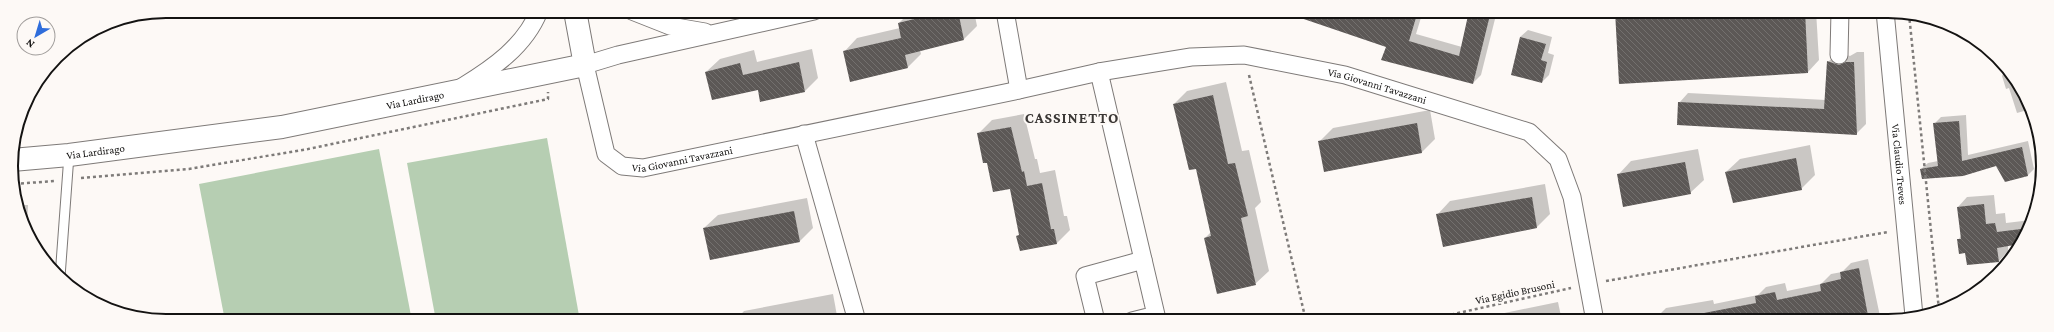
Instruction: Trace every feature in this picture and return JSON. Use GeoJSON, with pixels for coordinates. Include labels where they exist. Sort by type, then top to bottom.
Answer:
{"type":"FeatureCollection","features":[{"type":"Feature","properties":{"kind":"street"},"geometry":{"type":"LineString","coordinates":[[454,92],[482,75],[512,51],[536,18]]}},
{"type":"Feature","properties":{"kind":"street"},"geometry":{"type":"LineString","coordinates":[[576,18],[585,65]]}},
{"type":"Feature","properties":{"kind":"street"},"geometry":{"type":"LineString","coordinates":[[650,18],[670,26],[713,34]]}},
{"type":"Feature","properties":{"kind":"street","name":"Via Lardirago"},"geometry":{"type":"LineString","coordinates":[[18,159],[69,155],[282,127],[585,65],[618,55],[783,18]]}},
{"type":"Feature","properties":{"kind":"street"},"geometry":{"type":"LineString","coordinates":[[1006,18],[1019,90]]}},
{"type":"Feature","properties":{"kind":"street"},"geometry":{"type":"LineString","coordinates":[[1839,55],[1840,18]]}},
{"type":"Feature","properties":{"kind":"street","name":"Via Claudio Treves"},"geometry":{"type":"LineString","coordinates":[[1886,18],[1914,312]]}},
{"type":"Feature","properties":{"kind":"street","name":"Via Giovanni Tavazzani"},"geometry":{"type":"LineString","coordinates":[[585,65],[606,154],[622,166],[643,168],[1099,72],[1191,57],[1244,55],[1345,75],[1528,132],[1558,159],[1572,197],[1594,314]]}},
{"type":"Feature","properties":{"kind":"street"},"geometry":{"type":"LineString","coordinates":[[1099,72],[1156,314]]}},
{"type":"Feature","properties":{"kind":"street"},"geometry":{"type":"LineString","coordinates":[[804,134],[856,314]]}},
{"type":"Feature","properties":{"kind":"street"},"geometry":{"type":"LineString","coordinates":[[1094,314],[1085,276],[1143,260]]}},
{"type":"Feature","properties":{"kind":"lane"},"geometry":{"type":"LineString","coordinates":[[60,270],[69,155]]}},
{"type":"Feature","properties":{"kind":"path"},"geometry":{"type":"LineString","coordinates":[[1910,20],[1939,305]]}},
{"type":"Feature","properties":{"kind":"path"},"geometry":{"type":"LineString","coordinates":[[1244,55],[1304,314]]}},
{"type":"Feature","properties":{"kind":"path","name":"Via Egidio Brusoni"},"geometry":{"type":"LineString","coordinates":[[1453,314],[1588,284],[1887,233],[1903,213]]}},
{"type":"Feature","properties":{"kind":"green space"},"geometry":{"type":"Polygon","coordinates":[[[547,138],[579,314],[435,314],[407,163],[547,138]]]}},
{"type":"Feature","properties":{"kind":"green space"},"geometry":{"type":"Polygon","coordinates":[[[379,149],[411,314],[224,314],[199,184],[379,149]]]}},
{"type":"Feature","properties":{"kind":"building"},"geometry":{"type":"Polygon","coordinates":[[[918,18],[959,18],[964,40],[905,55],[908,68],[850,82],[843,51],[901,38],[898,23],[918,18]]]}},
{"type":"Feature","properties":{"kind":"building"},"geometry":{"type":"Polygon","coordinates":[[[1301,18],[1416,18],[1409,41],[1459,56],[1467,18],[1489,18],[1473,84],[1381,60],[1386,47],[1301,18]]]}},
{"type":"Feature","properties":{"kind":"building"},"geometry":{"type":"Polygon","coordinates":[[[1615,18],[1805,18],[1808,73],[1619,84],[1615,18]]]}},
{"type":"Feature","properties":{"kind":"building"},"geometry":{"type":"Polygon","coordinates":[[[1520,37],[1546,44],[1541,60],[1547,62],[1542,83],[1511,75],[1520,37]]]}},
{"type":"Feature","properties":{"kind":"building"},"geometry":{"type":"Polygon","coordinates":[[[1827,61],[1839,65],[1846,62],[1854,62],[1857,135],[1677,125],[1678,102],[1824,109],[1827,61]]]}},
{"type":"Feature","properties":{"kind":"building"},"geometry":{"type":"Polygon","coordinates":[[[799,62],[805,92],[760,102],[758,90],[712,100],[705,72],[740,63],[743,75],[799,62]]]}},
{"type":"Feature","properties":{"kind":"building"},"geometry":{"type":"Polygon","coordinates":[[[1213,95],[1228,164],[1235,163],[1248,216],[1241,218],[1256,285],[1217,294],[1204,238],[1211,236],[1196,169],[1189,170],[1173,104],[1213,95]]]}},
{"type":"Feature","properties":{"kind":"building"},"geometry":{"type":"Polygon","coordinates":[[[1959,121],[1962,161],[2022,147],[2028,176],[2005,182],[1996,166],[1963,176],[1922,179],[1920,169],[1938,166],[1933,123],[1959,121]]]}},
{"type":"Feature","properties":{"kind":"building"},"geometry":{"type":"Polygon","coordinates":[[[1417,123],[1422,153],[1324,172],[1318,141],[1417,123]]]}},
{"type":"Feature","properties":{"kind":"building"},"geometry":{"type":"Polygon","coordinates":[[[1011,127],[1027,186],[1042,183],[1051,229],[1054,229],[1057,244],[1020,251],[1016,236],[1019,235],[1010,189],[993,192],[987,163],[983,163],[977,133],[1011,127]]]}},
{"type":"Feature","properties":{"kind":"building"},"geometry":{"type":"Polygon","coordinates":[[[1796,158],[1802,190],[1733,203],[1725,172],[1796,158]]]}},
{"type":"Feature","properties":{"kind":"building"},"geometry":{"type":"Polygon","coordinates":[[[1685,162],[1691,194],[1623,207],[1617,174],[1685,162]]]}},
{"type":"Feature","properties":{"kind":"building"},"geometry":{"type":"Polygon","coordinates":[[[1532,197],[1537,228],[1443,247],[1436,214],[1532,197]]]}},
{"type":"Feature","properties":{"kind":"building"},"geometry":{"type":"Polygon","coordinates":[[[1984,204],[1986,224],[1995,223],[1997,232],[2022,229],[2013,245],[1997,248],[1999,262],[1967,265],[1965,253],[1959,254],[1957,239],[1961,239],[1957,207],[1984,204]]]}},
{"type":"Feature","properties":{"kind":"building"},"geometry":{"type":"Polygon","coordinates":[[[794,211],[800,242],[710,260],[703,228],[794,211]]]}},
{"type":"Feature","properties":{"kind":"building"},"geometry":{"type":"Polygon","coordinates":[[[1859,268],[1868,314],[1704,314],[1756,303],[1755,296],[1775,292],[1777,300],[1821,291],[1820,284],[1841,279],[1840,272],[1859,268]]]}},
{"type":"Feature","properties":{"kind":"district","name":"CASSINETTO"},"geometry":{"type":"Point","coordinates":[1072,118]}}]}
